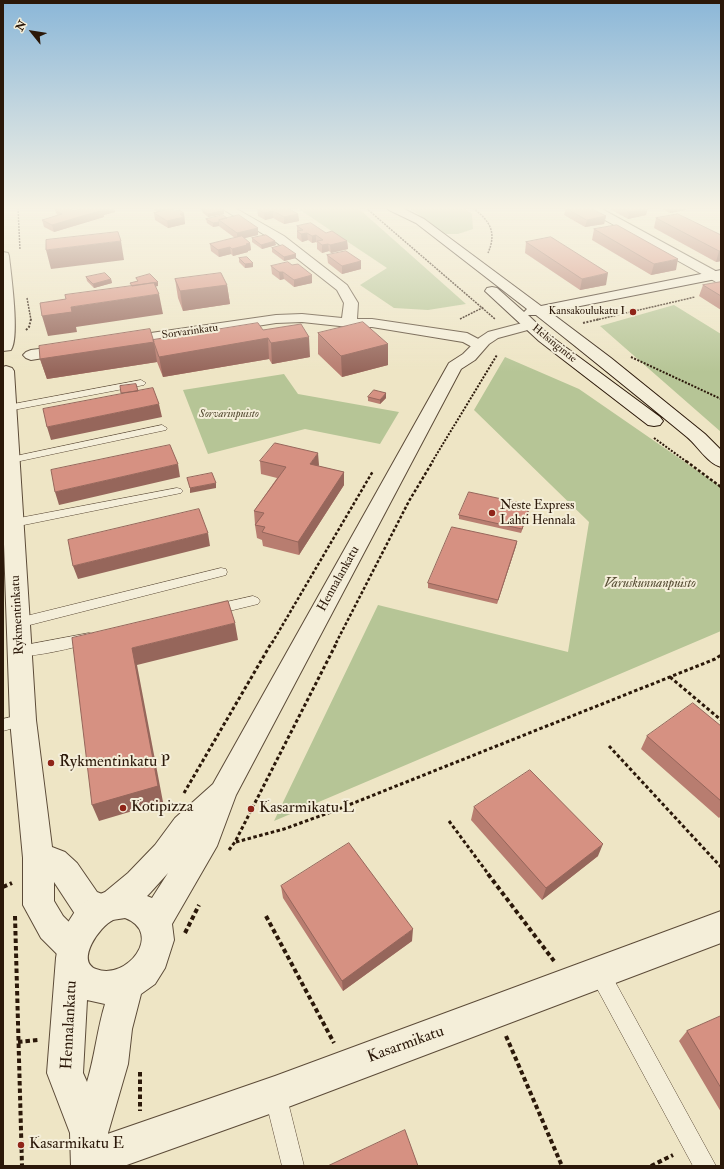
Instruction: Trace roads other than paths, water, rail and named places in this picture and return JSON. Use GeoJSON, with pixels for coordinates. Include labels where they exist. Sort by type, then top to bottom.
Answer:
{"type":"FeatureCollection","features":[{"type":"Feature","properties":{"kind":"street"},"geometry":{"type":"LineString","coordinates":[[3,263],[8,334],[5,348],[19,347],[28,350],[31,355]]}},
{"type":"Feature","properties":{"kind":"street"},"geometry":{"type":"LineString","coordinates":[[310,263],[342,288],[351,303],[349,323]]}},
{"type":"Feature","properties":{"kind":"street","name":"Helsingintie"},"geometry":{"type":"LineString","coordinates":[[456,263],[544,338],[688,446],[721,466]]}},
{"type":"Feature","properties":{"kind":"street","name":"Helsingintie"},"geometry":{"type":"LineString","coordinates":[[475,263],[605,361],[699,438],[721,461]]}},
{"type":"Feature","properties":{"kind":"street"},"geometry":{"type":"LineString","coordinates":[[691,263],[719,278]]}},
{"type":"Feature","properties":{"kind":"street"},"geometry":{"type":"LineString","coordinates":[[602,312],[719,278]]}},
{"type":"Feature","properties":{"kind":"street","name":"Hennalankatu"},"geometry":{"type":"LineString","coordinates":[[465,349],[540,311],[719,278]]}},
{"type":"Feature","properties":{"kind":"street","name":"Sorvarinkatu"},"geometry":{"type":"LineString","coordinates":[[112,343],[276,319],[302,318],[349,323],[372,323],[442,333],[465,349]]}},
{"type":"Feature","properties":{"kind":"street","name":"Hennalankatu"},"geometry":{"type":"LineString","coordinates":[[156,921],[207,837],[223,792],[465,349],[482,326],[499,318],[524,320]]}},
{"type":"Feature","properties":{"kind":"street"},"geometry":{"type":"LineString","coordinates":[[524,320],[555,322],[577,321]]}},
{"type":"Feature","properties":{"kind":"street","name":"Sorvarinkatu"},"geometry":{"type":"LineString","coordinates":[[349,323],[364,329],[465,349]]}},
{"type":"Feature","properties":{"kind":"street"},"geometry":{"type":"LineString","coordinates":[[31,355],[81,348]]}},
{"type":"Feature","properties":{"kind":"street"},"geometry":{"type":"LineString","coordinates":[[5,371],[19,367],[29,361],[31,355]]}},
{"type":"Feature","properties":{"kind":"street","name":"Rykmentinkatu"},"geometry":{"type":"LineString","coordinates":[[5,371],[14,523],[9,567],[18,623],[20,651],[13,722],[38,858],[39,905],[52,927],[73,955]]}},
{"type":"Feature","properties":{"kind":"street","name":"Hennalankatu"},"geometry":{"type":"LineString","coordinates":[[108,907],[139,883],[165,855],[185,827],[223,792]]}},
{"type":"Feature","properties":{"kind":"street"},"geometry":{"type":"LineString","coordinates":[[38,858],[54,862],[66,873],[86,903],[108,907]]}},
{"type":"Feature","properties":{"kind":"street"},"geometry":{"type":"LineString","coordinates":[[125,903],[138,905],[149,911],[156,921],[159,934],[158,948],[151,963],[141,976],[127,984],[113,989],[98,988],[86,983],[78,974],[73,955],[77,934],[86,921],[108,907],[125,903]]}},
{"type":"Feature","properties":{"kind":"street","name":"Kasarmikatu"},"geometry":{"type":"LineString","coordinates":[[89,1153],[141,1142],[586,979],[721,927]]}},
{"type":"Feature","properties":{"kind":"street","name":"Hennalankatu"},"geometry":{"type":"LineString","coordinates":[[73,955],[65,1073],[89,1153]]}},
{"type":"Feature","properties":{"kind":"street"},"geometry":{"type":"LineString","coordinates":[[89,1153],[110,1064],[115,1029],[127,984]]}},
{"type":"Feature","properties":{"kind":"lane"},"geometry":{"type":"LineString","coordinates":[[8,408],[141,383]]}},
{"type":"Feature","properties":{"kind":"lane"},"geometry":{"type":"LineString","coordinates":[[11,460],[162,428]]}},
{"type":"Feature","properties":{"kind":"lane"},"geometry":{"type":"LineString","coordinates":[[14,523],[177,491]]}},
{"type":"Feature","properties":{"kind":"lane"},"geometry":{"type":"LineString","coordinates":[[18,623],[221,572]]}},
{"type":"Feature","properties":{"kind":"lane"},"geometry":{"type":"LineString","coordinates":[[199,614],[253,601]]}},
{"type":"Feature","properties":{"kind":"lane"},"geometry":{"type":"LineString","coordinates":[[20,651],[44,648],[106,634]]}},
{"type":"Feature","properties":{"kind":"lane"},"geometry":{"type":"LineString","coordinates":[[586,979],[705,1166]]}},
{"type":"Feature","properties":{"kind":"lane"},"geometry":{"type":"LineString","coordinates":[[275,1094],[292,1166]]}},
{"type":"Feature","properties":{"kind":"place","name":"Kansakoulukatu I"},"geometry":{"type":"Point","coordinates":[633,312]}},
{"type":"Feature","properties":{"kind":"place","name":"Neste Express Lahti Hennala"},"geometry":{"type":"Point","coordinates":[492,513]}},
{"type":"Feature","properties":{"kind":"place","name":"Rykmentinkatu P"},"geometry":{"type":"Point","coordinates":[51,763]}},
{"type":"Feature","properties":{"kind":"place","name":"Kotipizza"},"geometry":{"type":"Point","coordinates":[123,808]}},
{"type":"Feature","properties":{"kind":"place","name":"Kasarmikatu L"},"geometry":{"type":"Point","coordinates":[251,809]}},
{"type":"Feature","properties":{"kind":"place","name":"Kasarmikatu E"},"geometry":{"type":"Point","coordinates":[21,1145]}},
{"type":"Feature","properties":{"kind":"park label","name":"Sorvarinpuisto"},"geometry":{"type":"Point","coordinates":[229,415]}},
{"type":"Feature","properties":{"kind":"park label","name":"Varuskunnanpuisto"},"geometry":{"type":"Point","coordinates":[650,584]}}]}
